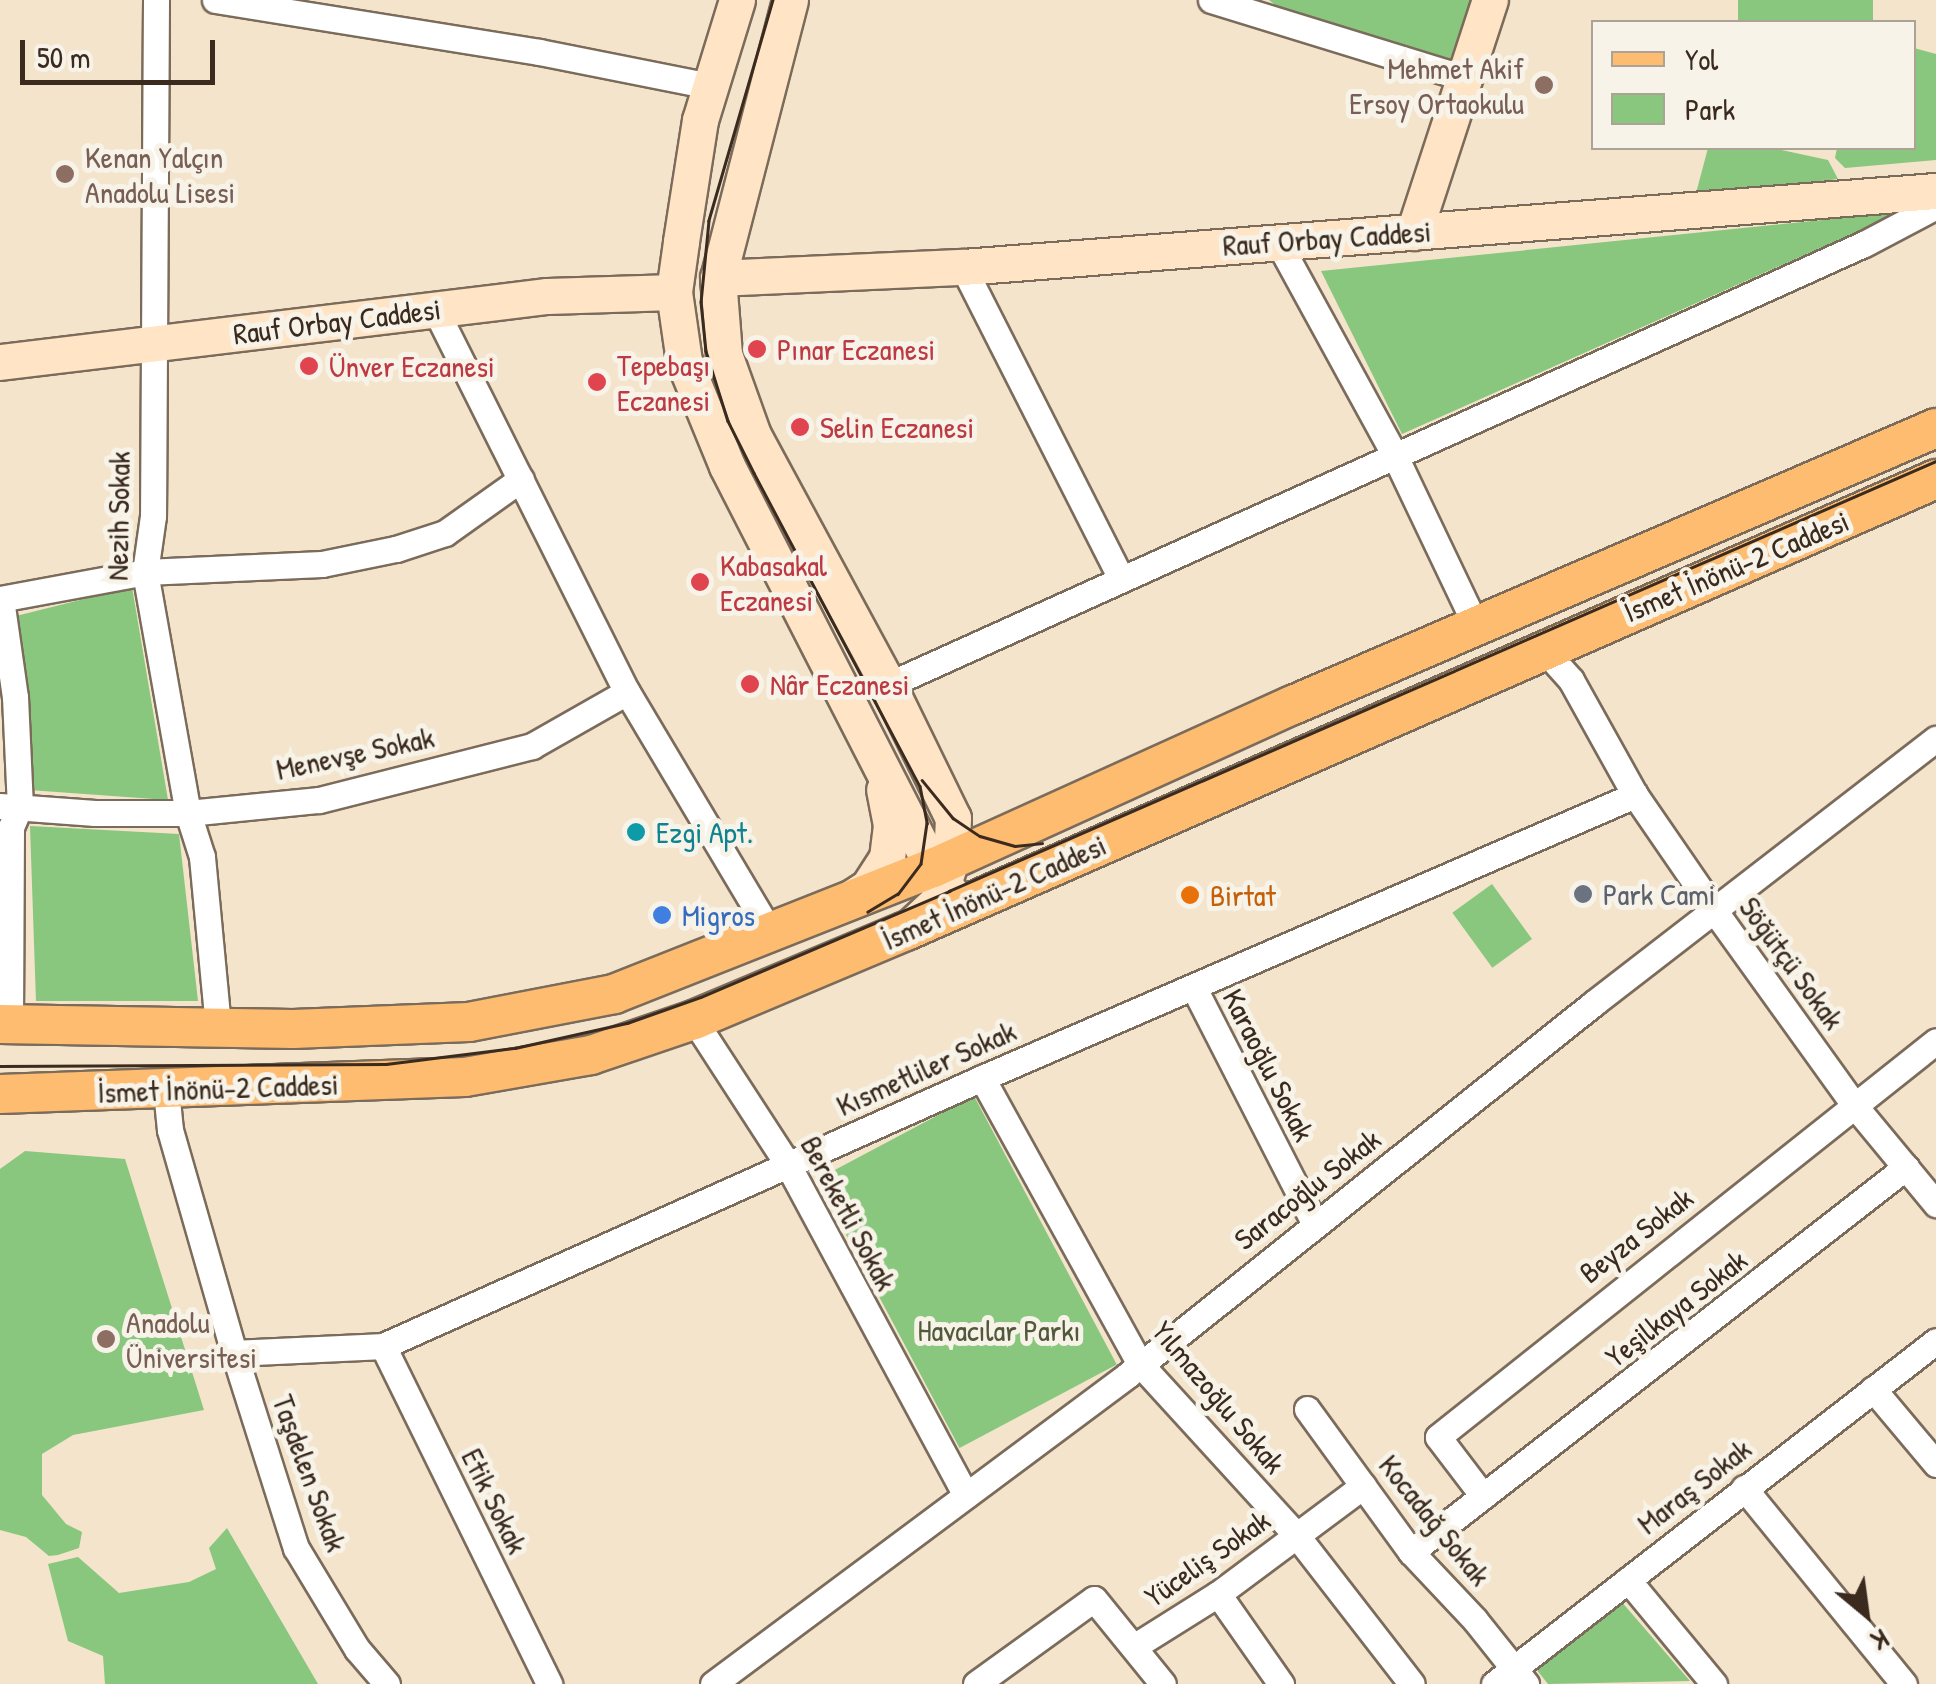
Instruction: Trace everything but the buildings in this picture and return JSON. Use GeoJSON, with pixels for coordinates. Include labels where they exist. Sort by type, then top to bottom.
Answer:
{"type":"FeatureCollection","features":[{"type":"Feature","properties":{"kind":"main road","name":"İsmet İnönü-2 Caddesi"},"geometry":{"type":"LineString","coordinates":[[5,1024],[218,1028],[469,1022],[614,994],[942,871],[1026,827],[1476,626],[1936,428]]}},
{"type":"Feature","properties":{"kind":"main road","name":"İsmet İnönü-2 Caddesi"},"geometry":{"type":"LineString","coordinates":[[0,1094],[465,1077],[591,1055],[694,1020],[906,930],[1936,480]]}},
{"type":"Feature","properties":{"kind":"street","name":"Nezih Sokak"},"geometry":{"type":"LineString","coordinates":[[156,0],[153,516],[145,572],[188,813],[202,857],[218,1028]]}},
{"type":"Feature","properties":{"kind":"street"},"geometry":{"type":"LineString","coordinates":[[215,0],[540,52],[711,86]]}},
{"type":"Feature","properties":{"kind":"street"},"geometry":{"type":"LineString","coordinates":[[737,0],[700,120],[674,292],[684,361],[706,423],[942,871],[968,898],[989,894]]}},
{"type":"Feature","properties":{"kind":"street"},"geometry":{"type":"LineString","coordinates":[[790,0],[718,278],[724,354],[753,435],[888,686],[953,818],[930,912],[906,930]]}},
{"type":"Feature","properties":{"kind":"street"},"geometry":{"type":"LineString","coordinates":[[1211,0],[1242,4],[1464,78]]}},
{"type":"Feature","properties":{"kind":"street"},"geometry":{"type":"LineString","coordinates":[[1414,232],[1490,0]]}},
{"type":"Feature","properties":{"kind":"street","name":"Rauf Orbay Caddesi"},"geometry":{"type":"LineString","coordinates":[[718,278],[963,266],[1936,191]]}},
{"type":"Feature","properties":{"kind":"street"},"geometry":{"type":"LineString","coordinates":[[888,686],[1864,244],[1936,206]]}},
{"type":"Feature","properties":{"kind":"street"},"geometry":{"type":"LineString","coordinates":[[1278,242],[1394,454],[1476,626]]}},
{"type":"Feature","properties":{"kind":"street"},"geometry":{"type":"LineString","coordinates":[[963,266],[1121,578]]}},
{"type":"Feature","properties":{"kind":"street","name":"Rauf Orbay Caddesi"},"geometry":{"type":"LineString","coordinates":[[0,362],[547,296],[674,292]]}},
{"type":"Feature","properties":{"kind":"street"},"geometry":{"type":"LineString","coordinates":[[435,308],[627,692],[771,934]]}},
{"type":"Feature","properties":{"kind":"street"},"geometry":{"type":"LineString","coordinates":[[5,1024],[15,698],[1,599],[145,572],[322,564],[396,549],[444,533],[521,479]]}},
{"type":"Feature","properties":{"kind":"street","name":"Söğütçü Sokak"},"geometry":{"type":"LineString","coordinates":[[1544,650],[1571,680],[1635,795],[1714,910],[1854,1105],[1936,1204]]}},
{"type":"Feature","properties":{"kind":"street","name":"Menevşe Sokak"},"geometry":{"type":"LineString","coordinates":[[10,806],[95,813],[188,813],[319,800],[532,746],[627,692]]}},
{"type":"Feature","properties":{"kind":"street"},"geometry":{"type":"LineString","coordinates":[[835,908],[868,887],[880,873],[890,844],[888,804],[866,732]]}},
{"type":"Feature","properties":{"kind":"street","name":"Saracoğlu Sokak"},"geometry":{"type":"LineString","coordinates":[[713,1684],[1140,1364],[1936,739]]}},
{"type":"Feature","properties":{"kind":"street"},"geometry":{"type":"LineString","coordinates":[[942,791],[974,826],[1003,831],[1026,827]]}},
{"type":"Feature","properties":{"kind":"street","name":"Kısmetliler Sokak"},"geometry":{"type":"LineString","coordinates":[[234,1353],[384,1346],[982,1078],[1635,795]]}},
{"type":"Feature","properties":{"kind":"street","name":"Karaoğlu Sokak"},"geometry":{"type":"LineString","coordinates":[[1194,988],[1315,1224]]}},
{"type":"Feature","properties":{"kind":"street","name":"Bereketli Sokak"},"geometry":{"type":"LineString","coordinates":[[694,1020],[788,1164],[966,1496]]}},
{"type":"Feature","properties":{"kind":"street","name":"Beyza Sokak"},"geometry":{"type":"LineString","coordinates":[[1483,1496],[1438,1437],[1936,1041]]}},
{"type":"Feature","properties":{"kind":"street","name":"Yılmazoğlu Sokak"},"geometry":{"type":"LineString","coordinates":[[982,1078],[1140,1364],[1297,1536],[1412,1684]]}},
{"type":"Feature","properties":{"kind":"street","name":"Taşdelen Sokak"},"geometry":{"type":"LineString","coordinates":[[166,1090],[170,1130],[234,1353],[296,1548],[357,1649],[387,1684]]}},
{"type":"Feature","properties":{"kind":"street","name":"Yeşilkaya Sokak"},"geometry":{"type":"LineString","coordinates":[[1410,1552],[1906,1167]]}},
{"type":"Feature","properties":{"kind":"street","name":"Maraş Sokak"},"geometry":{"type":"LineString","coordinates":[[1512,1680],[1628,1580],[1936,1341]]}},
{"type":"Feature","properties":{"kind":"street","name":"Etik Sokak"},"geometry":{"type":"LineString","coordinates":[[384,1346],[549,1684]]}},
{"type":"Feature","properties":{"kind":"street"},"geometry":{"type":"LineString","coordinates":[[1873,1389],[1936,1464]]}},
{"type":"Feature","properties":{"kind":"street","name":"Kocadağ Sokak"},"geometry":{"type":"LineString","coordinates":[[1307,1408],[1410,1552],[1475,1620],[1512,1680]]}},
{"type":"Feature","properties":{"kind":"street","name":"Yüceliş Sokak"},"geometry":{"type":"LineString","coordinates":[[1135,1646],[1218,1594],[1363,1486]]}},
{"type":"Feature","properties":{"kind":"street"},"geometry":{"type":"LineString","coordinates":[[1744,1488],[1904,1684]]}},
{"type":"Feature","properties":{"kind":"street"},"geometry":{"type":"LineString","coordinates":[[1628,1580],[1708,1682]]}},
{"type":"Feature","properties":{"kind":"street"},"geometry":{"type":"LineString","coordinates":[[1218,1594],[1281,1684]]}},
{"type":"Feature","properties":{"kind":"street"},"geometry":{"type":"LineString","coordinates":[[976,1684],[1094,1599],[1163,1684]]}},
{"type":"Feature","properties":{"kind":"green space"},"geometry":{"type":"Polygon","coordinates":[[[1269,0],[1480,0],[1454,61],[1280,9],[1269,0]]]}},
{"type":"Feature","properties":{"kind":"green space"},"geometry":{"type":"Polygon","coordinates":[[[1738,0],[1873,0],[1873,20],[1738,20],[1738,0]]]}},
{"type":"Feature","properties":{"kind":"green space"},"geometry":{"type":"Polygon","coordinates":[[[1916,49],[1936,54],[1936,160],[1845,168],[1835,158],[1837,150],[1916,150],[1916,49]]]}},
{"type":"Feature","properties":{"kind":"green space"},"geometry":{"type":"Polygon","coordinates":[[[1707,150],[1781,150],[1828,160],[1838,179],[1695,197],[1707,150]]]}},
{"type":"Feature","properties":{"kind":"green space"},"geometry":{"type":"Polygon","coordinates":[[[1901,212],[1402,434],[1321,271],[1901,212]]]}},
{"type":"Feature","properties":{"kind":"green space"},"geometry":{"type":"Polygon","coordinates":[[[132,587],[168,800],[29,790],[4,619],[132,587]]]}},
{"type":"Feature","properties":{"kind":"green space"},"geometry":{"type":"Polygon","coordinates":[[[30,826],[179,834],[198,1001],[36,1001],[30,826]]]}},
{"type":"Feature","properties":{"kind":"green space"},"geometry":{"type":"Polygon","coordinates":[[[1492,884],[1532,939],[1492,968],[1452,913],[1492,884]]]}},
{"type":"Feature","properties":{"kind":"green space","name":"Havacılar Parkı"},"geometry":{"type":"Polygon","coordinates":[[[974,1096],[1117,1364],[960,1448],[817,1180],[974,1096]]]}},
{"type":"Feature","properties":{"kind":"green space"},"geometry":{"type":"Polygon","coordinates":[[[25,1151],[125,1159],[204,1410],[73,1435],[42,1454],[42,1495],[66,1524],[82,1532],[79,1548],[49,1556],[26,1537],[0,1530],[0,1169],[25,1151]]]}},
{"type":"Feature","properties":{"kind":"green space"},"geometry":{"type":"Polygon","coordinates":[[[227,1528],[318,1684],[105,1684],[103,1656],[68,1641],[48,1564],[78,1557],[119,1593],[189,1582],[216,1569],[209,1548],[227,1528]]]}},
{"type":"Feature","properties":{"kind":"green space"},"geometry":{"type":"Polygon","coordinates":[[[1620,1600],[1690,1681],[1548,1684],[1533,1665],[1620,1600]]]}},
{"type":"Feature","properties":{"kind":"tram line"},"geometry":{"type":"LineString","coordinates":[[773,0],[709,221],[701,302],[706,351],[728,421],[920,786],[927,823],[921,864],[898,894],[868,912]]}},
{"type":"Feature","properties":{"kind":"tram line"},"geometry":{"type":"LineString","coordinates":[[0,1066],[386,1064],[515,1048],[627,1023],[701,997],[949,891],[1936,461]]}},
{"type":"Feature","properties":{"kind":"tram line"},"geometry":{"type":"LineString","coordinates":[[922,780],[953,818],[980,836],[1015,846],[1042,843]]}},
{"type":"Feature","properties":{"kind":"place","name":"Mehmet Akif Ersoy Ortaokulu"},"geometry":{"type":"Point","coordinates":[1544,85]}},
{"type":"Feature","properties":{"kind":"place","name":"Kenan Yalçın Anadolu Lisesi"},"geometry":{"type":"Point","coordinates":[65,174]}},
{"type":"Feature","properties":{"kind":"place","name":"Pınar Eczanesi"},"geometry":{"type":"Point","coordinates":[757,349]}},
{"type":"Feature","properties":{"kind":"place","name":"Ünver Eczanesi"},"geometry":{"type":"Point","coordinates":[309,366]}},
{"type":"Feature","properties":{"kind":"place","name":"Tepebaşı Eczanesi"},"geometry":{"type":"Point","coordinates":[597,382]}},
{"type":"Feature","properties":{"kind":"place","name":"Selin Eczanesi"},"geometry":{"type":"Point","coordinates":[800,427]}},
{"type":"Feature","properties":{"kind":"place","name":"Kabasakal Eczanesi"},"geometry":{"type":"Point","coordinates":[700,582]}},
{"type":"Feature","properties":{"kind":"place","name":"Nâr Eczanesi"},"geometry":{"type":"Point","coordinates":[750,684]}},
{"type":"Feature","properties":{"kind":"place","name":"Ezgi Apt."},"geometry":{"type":"Point","coordinates":[636,832]}},
{"type":"Feature","properties":{"kind":"place","name":"Park Cami"},"geometry":{"type":"Point","coordinates":[1583,894]}},
{"type":"Feature","properties":{"kind":"place","name":"Birtat"},"geometry":{"type":"Point","coordinates":[1190,895]}},
{"type":"Feature","properties":{"kind":"place","name":"Migros"},"geometry":{"type":"Point","coordinates":[662,915]}},
{"type":"Feature","properties":{"kind":"place","name":"Anadolu Üniversitesi"},"geometry":{"type":"Point","coordinates":[106,1339]}}]}
